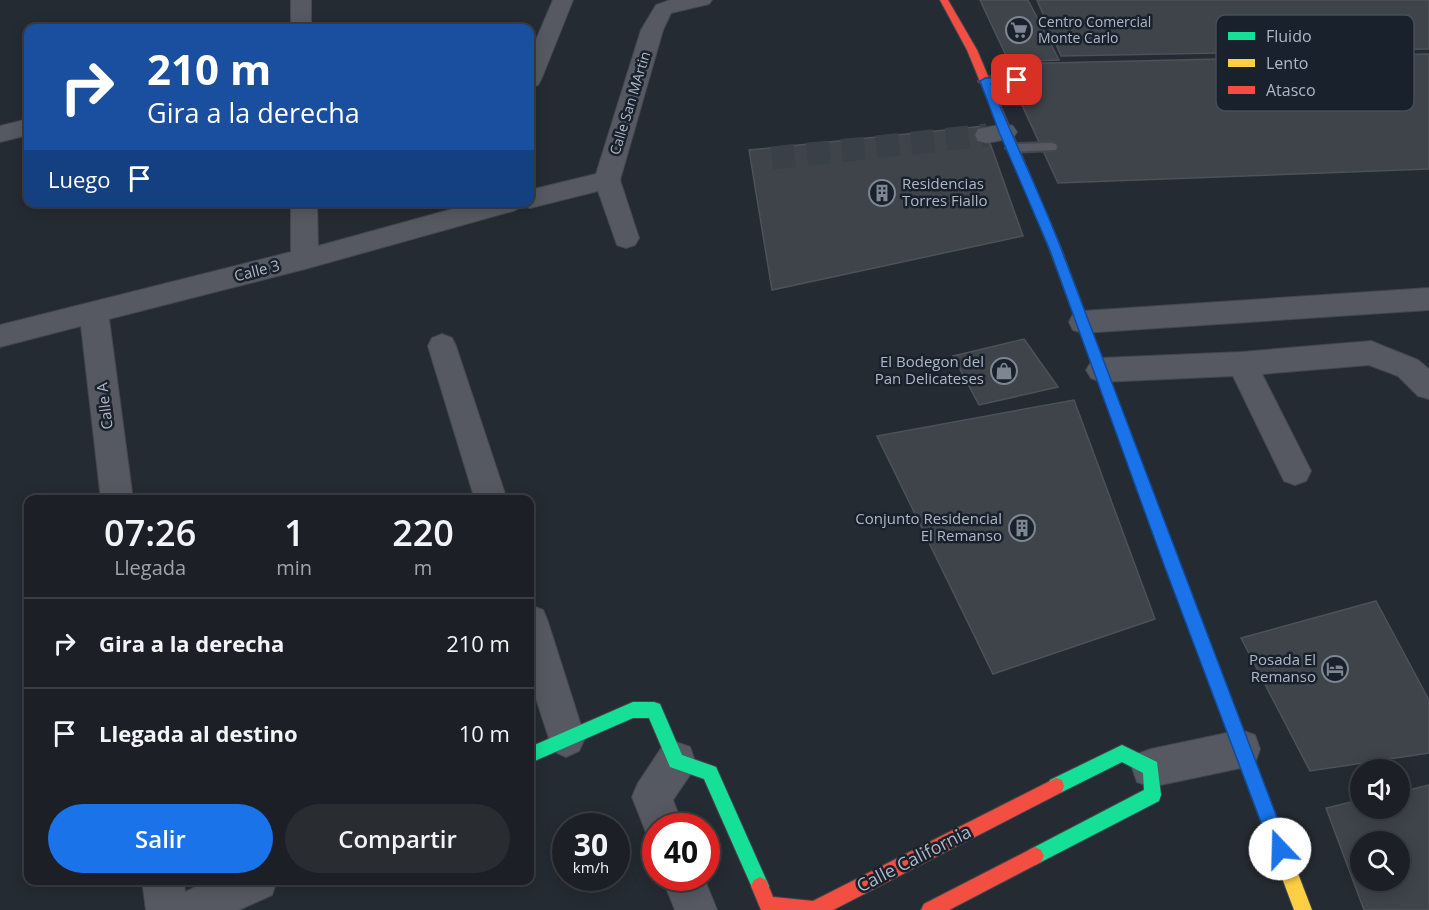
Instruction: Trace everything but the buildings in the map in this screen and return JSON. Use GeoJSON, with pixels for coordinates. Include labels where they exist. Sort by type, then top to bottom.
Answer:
{"type":"FeatureCollection","features":[{"type":"Feature","properties":{"kind":"street"},"geometry":{"type":"LineString","coordinates":[[301,0],[301,24]]}},
{"type":"Feature","properties":{"kind":"street"},"geometry":{"type":"LineString","coordinates":[[534,70],[563,0]]}},
{"type":"Feature","properties":{"kind":"street","name":"Calle San MArtin"},"geometry":{"type":"LineString","coordinates":[[607,180],[657,19],[663,9],[702,0]]}},
{"type":"Feature","properties":{"kind":"street"},"geometry":{"type":"LineString","coordinates":[[944,0],[972,50],[985,81],[1001,138],[1055,248],[1303,910]]}},
{"type":"Feature","properties":{"kind":"street"},"geometry":{"type":"LineString","coordinates":[[0,134],[24,128]]}},
{"type":"Feature","properties":{"kind":"street"},"geometry":{"type":"LineString","coordinates":[[534,198],[607,180],[626,238]]}},
{"type":"Feature","properties":{"kind":"street"},"geometry":{"type":"LineString","coordinates":[[304,207],[305,259]]}},
{"type":"Feature","properties":{"kind":"street","name":"Calle 3"},"geometry":{"type":"LineString","coordinates":[[0,336],[305,259],[476,207]]}},
{"type":"Feature","properties":{"kind":"street"},"geometry":{"type":"LineString","coordinates":[[1083,322],[1429,299]]}},
{"type":"Feature","properties":{"kind":"street","name":"Calle A"},"geometry":{"type":"LineString","coordinates":[[94,313],[116,495]]}},
{"type":"Feature","properties":{"kind":"street"},"geometry":{"type":"LineString","coordinates":[[442,346],[489,495]]}},
{"type":"Feature","properties":{"kind":"street"},"geometry":{"type":"LineString","coordinates":[[1101,370],[1242,363],[1371,353],[1408,368],[1429,387]]}},
{"type":"Feature","properties":{"kind":"street"},"geometry":{"type":"LineString","coordinates":[[1242,363],[1295,471]]}},
{"type":"Feature","properties":{"kind":"street"},"geometry":{"type":"LineString","coordinates":[[534,635],[566,738]]}},
{"type":"Feature","properties":{"kind":"street"},"geometry":{"type":"LineString","coordinates":[[534,752],[633,710],[654,710],[676,761],[652,797],[658,813]]}},
{"type":"Feature","properties":{"kind":"street"},"geometry":{"type":"LineString","coordinates":[[930,910],[1153,795],[1151,768],[1241,748]]}},
{"type":"Feature","properties":{"kind":"street","name":"Calle California"},"geometry":{"type":"LineString","coordinates":[[676,761],[710,773],[768,905],[814,910],[1122,753],[1151,768]]}},
{"type":"Feature","properties":{"kind":"street"},"geometry":{"type":"LineString","coordinates":[[164,885],[166,910]]}},
{"type":"Feature","properties":{"kind":"street"},"geometry":{"type":"LineString","coordinates":[[193,910],[246,885]]}},
{"type":"Feature","properties":{"kind":"street"},"geometry":{"type":"LineString","coordinates":[[688,891],[696,910]]}},
{"type":"Feature","properties":{"kind":"lane"},"geometry":{"type":"LineString","coordinates":[[985,81],[1017,80]]}},
{"type":"Feature","properties":{"kind":"lane"},"geometry":{"type":"LineString","coordinates":[[1001,138],[1051,147]]}},
{"type":"Feature","properties":{"kind":"tunnel"},"geometry":{"type":"LineString","coordinates":[[772,158],[987,135]]}},
{"type":"Feature","properties":{"kind":"traffic: fast"},"geometry":{"type":"LineString","coordinates":[[1101,372],[1222,696]]}},
{"type":"Feature","properties":{"kind":"traffic: fast"},"geometry":{"type":"LineString","coordinates":[[534,753],[633,710],[654,710],[676,761],[710,773],[760,886]]}},
{"type":"Feature","properties":{"kind":"traffic: fast"},"geometry":{"type":"LineString","coordinates":[[1035,856],[1153,795],[1151,768],[1122,753],[1056,786]]}},
{"type":"Feature","properties":{"kind":"traffic: slow"},"geometry":{"type":"LineString","coordinates":[[1222,696],[1303,910]]}},
{"type":"Feature","properties":{"kind":"traffic: jam"},"geometry":{"type":"LineString","coordinates":[[944,0],[972,50],[1055,248],[1101,372]]}},
{"type":"Feature","properties":{"kind":"traffic: jam"},"geometry":{"type":"LineString","coordinates":[[760,886],[768,905],[814,910],[1056,786]]}},
{"type":"Feature","properties":{"kind":"traffic: jam"},"geometry":{"type":"LineString","coordinates":[[930,910],[1035,856]]}},
{"type":"Feature","properties":{"kind":"place","name":"Centro Comercial Monte Carlo"},"geometry":{"type":"Point","coordinates":[1019,30]}},
{"type":"Feature","properties":{"kind":"place","name":"Residencias Torres Fiallo"},"geometry":{"type":"Point","coordinates":[882,193]}},
{"type":"Feature","properties":{"kind":"place","name":"El Bodegon del Pan Delicateses"},"geometry":{"type":"Point","coordinates":[1004,371]}},
{"type":"Feature","properties":{"kind":"place","name":"Conjunto Residencial El Remanso"},"geometry":{"type":"Point","coordinates":[1022,528]}},
{"type":"Feature","properties":{"kind":"place","name":"Posada El Remanso"},"geometry":{"type":"Point","coordinates":[1335,669]}},
{"type":"Feature","properties":{"kind":"route"},"geometry":{"type":"LineString","coordinates":[[1017,80],[985,81],[1055,248],[1280,849]]}}]}
